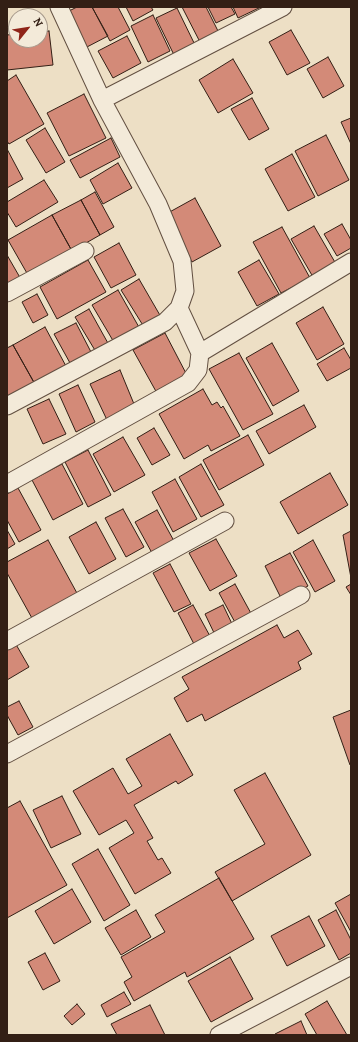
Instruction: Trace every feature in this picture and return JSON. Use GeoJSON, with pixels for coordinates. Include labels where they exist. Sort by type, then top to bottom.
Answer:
{"type":"FeatureCollection","features":[{"type":"Feature","properties":{"kind":"street"},"geometry":{"type":"LineString","coordinates":[[7,406],[165,322],[179,308],[185,291],[182,261],[158,204],[102,100],[58,7]]}},
{"type":"Feature","properties":{"kind":"street"},"geometry":{"type":"LineString","coordinates":[[102,100],[283,7]]}},
{"type":"Feature","properties":{"kind":"street"},"geometry":{"type":"LineString","coordinates":[[7,293],[85,251]]}},
{"type":"Feature","properties":{"kind":"street"},"geometry":{"type":"LineString","coordinates":[[200,353],[351,262]]}},
{"type":"Feature","properties":{"kind":"street"},"geometry":{"type":"LineString","coordinates":[[7,484],[180,389],[188,383],[198,370],[200,353],[179,308]]}},
{"type":"Feature","properties":{"kind":"street"},"geometry":{"type":"LineString","coordinates":[[7,641],[225,521]]}},
{"type":"Feature","properties":{"kind":"street"},"geometry":{"type":"LineString","coordinates":[[7,754],[301,595]]}},
{"type":"Feature","properties":{"kind":"street"},"geometry":{"type":"LineString","coordinates":[[220,1035],[351,966]]}},
{"type":"Feature","properties":{"kind":"building"},"geometry":{"type":"Polygon","coordinates":[[[77,7],[92,7],[108,36],[85,48],[67,12],[77,7]]]}},
{"type":"Feature","properties":{"kind":"building"},"geometry":{"type":"Polygon","coordinates":[[[92,7],[118,7],[130,30],[110,41],[92,7]]]}},
{"type":"Feature","properties":{"kind":"building"},"geometry":{"type":"Polygon","coordinates":[[[126,7],[151,7],[153,10],[133,21],[126,7]]]}},
{"type":"Feature","properties":{"kind":"building"},"geometry":{"type":"Polygon","coordinates":[[[182,7],[206,7],[220,35],[201,44],[182,7]]]}},
{"type":"Feature","properties":{"kind":"building"},"geometry":{"type":"Polygon","coordinates":[[[208,7],[231,7],[235,14],[216,23],[208,7]]]}},
{"type":"Feature","properties":{"kind":"building"},"geometry":{"type":"Polygon","coordinates":[[[233,7],[261,7],[238,18],[233,7]]]}},
{"type":"Feature","properties":{"kind":"building"},"geometry":{"type":"Polygon","coordinates":[[[177,8],[197,49],[176,59],[156,18],[177,8]]]}},
{"type":"Feature","properties":{"kind":"building"},"geometry":{"type":"Polygon","coordinates":[[[153,15],[170,51],[148,62],[131,26],[153,15]]]}},
{"type":"Feature","properties":{"kind":"building"},"geometry":{"type":"Polygon","coordinates":[[[291,30],[310,63],[287,75],[269,42],[291,30]]]}},
{"type":"Feature","properties":{"kind":"building"},"geometry":{"type":"Polygon","coordinates":[[[48,31],[53,65],[7,70],[7,35],[8,48],[48,48],[48,31]]]}},
{"type":"Feature","properties":{"kind":"building"},"geometry":{"type":"Polygon","coordinates":[[[127,36],[141,63],[113,78],[98,51],[127,36]]]}},
{"type":"Feature","properties":{"kind":"building"},"geometry":{"type":"Polygon","coordinates":[[[328,57],[344,86],[323,98],[307,69],[328,57]]]}},
{"type":"Feature","properties":{"kind":"building"},"geometry":{"type":"Polygon","coordinates":[[[233,59],[253,93],[218,113],[199,80],[233,59]]]}},
{"type":"Feature","properties":{"kind":"building"},"geometry":{"type":"Polygon","coordinates":[[[16,75],[44,124],[9,144],[7,141],[7,81],[16,75]]]}},
{"type":"Feature","properties":{"kind":"building"},"geometry":{"type":"Polygon","coordinates":[[[84,94],[106,138],[69,156],[47,113],[84,94]]]}},
{"type":"Feature","properties":{"kind":"building"},"geometry":{"type":"Polygon","coordinates":[[[252,98],[269,129],[249,140],[231,109],[252,98]]]}},
{"type":"Feature","properties":{"kind":"building"},"geometry":{"type":"Polygon","coordinates":[[[351,118],[351,144],[341,122],[351,118]]]}},
{"type":"Feature","properties":{"kind":"building"},"geometry":{"type":"Polygon","coordinates":[[[45,128],[65,162],[46,173],[26,140],[45,128]]]}},
{"type":"Feature","properties":{"kind":"building"},"geometry":{"type":"Polygon","coordinates":[[[326,135],[349,180],[318,196],[295,151],[326,135]]]}},
{"type":"Feature","properties":{"kind":"building"},"geometry":{"type":"Polygon","coordinates":[[[111,138],[120,157],[80,178],[70,160],[111,138]]]}},
{"type":"Feature","properties":{"kind":"building"},"geometry":{"type":"Polygon","coordinates":[[[7,149],[23,179],[7,188],[7,149]]]}},
{"type":"Feature","properties":{"kind":"building"},"geometry":{"type":"Polygon","coordinates":[[[292,154],[315,197],[288,211],[265,169],[292,154]]]}},
{"type":"Feature","properties":{"kind":"building"},"geometry":{"type":"Polygon","coordinates":[[[118,163],[132,188],[103,204],[90,180],[118,163]]]}},
{"type":"Feature","properties":{"kind":"building"},"geometry":{"type":"Polygon","coordinates":[[[44,180],[58,202],[16,227],[7,212],[7,202],[44,180]]]}},
{"type":"Feature","properties":{"kind":"building"},"geometry":{"type":"Polygon","coordinates":[[[95,192],[114,227],[100,235],[81,200],[95,192]]]}},
{"type":"Feature","properties":{"kind":"building"},"geometry":{"type":"Polygon","coordinates":[[[195,198],[221,246],[192,262],[166,214],[195,198]]]}},
{"type":"Feature","properties":{"kind":"building"},"geometry":{"type":"Polygon","coordinates":[[[81,200],[100,235],[72,251],[52,215],[81,200]]]}},
{"type":"Feature","properties":{"kind":"building"},"geometry":{"type":"Polygon","coordinates":[[[52,215],[72,251],[28,275],[8,240],[52,215]]]}},
{"type":"Feature","properties":{"kind":"building"},"geometry":{"type":"Polygon","coordinates":[[[342,224],[351,240],[351,248],[337,256],[324,234],[342,224]]]}},
{"type":"Feature","properties":{"kind":"building"},"geometry":{"type":"Polygon","coordinates":[[[314,226],[336,264],[313,277],[291,239],[314,226]]]}},
{"type":"Feature","properties":{"kind":"building"},"geometry":{"type":"Polygon","coordinates":[[[282,227],[310,278],[281,293],[253,242],[282,227]]]}},
{"type":"Feature","properties":{"kind":"building"},"geometry":{"type":"Polygon","coordinates":[[[119,243],[136,275],[111,288],[94,257],[119,243]]]}},
{"type":"Feature","properties":{"kind":"building"},"geometry":{"type":"Polygon","coordinates":[[[7,255],[22,281],[7,290],[7,255]]]}},
{"type":"Feature","properties":{"kind":"building"},"geometry":{"type":"Polygon","coordinates":[[[88,260],[106,292],[57,319],[40,287],[88,260]]]}},
{"type":"Feature","properties":{"kind":"building"},"geometry":{"type":"Polygon","coordinates":[[[259,260],[279,294],[257,306],[238,272],[259,260]]]}},
{"type":"Feature","properties":{"kind":"building"},"geometry":{"type":"Polygon","coordinates":[[[139,279],[161,317],[144,327],[121,290],[139,279]]]}},
{"type":"Feature","properties":{"kind":"building"},"geometry":{"type":"Polygon","coordinates":[[[118,290],[140,329],[115,344],[92,305],[118,290]]]}},
{"type":"Feature","properties":{"kind":"building"},"geometry":{"type":"Polygon","coordinates":[[[37,294],[48,315],[33,323],[22,302],[37,294]]]}},
{"type":"Feature","properties":{"kind":"building"},"geometry":{"type":"Polygon","coordinates":[[[323,307],[344,344],[317,360],[296,323],[323,307]]]}},
{"type":"Feature","properties":{"kind":"building"},"geometry":{"type":"Polygon","coordinates":[[[89,309],[109,345],[96,352],[75,317],[89,309]]]}},
{"type":"Feature","properties":{"kind":"building"},"geometry":{"type":"Polygon","coordinates":[[[76,323],[91,352],[70,363],[54,334],[76,323]]]}},
{"type":"Feature","properties":{"kind":"building"},"geometry":{"type":"Polygon","coordinates":[[[45,327],[67,368],[36,386],[13,345],[45,327]]]}},
{"type":"Feature","properties":{"kind":"building"},"geometry":{"type":"Polygon","coordinates":[[[165,333],[189,379],[158,395],[133,350],[165,333]]]}},
{"type":"Feature","properties":{"kind":"building"},"geometry":{"type":"Polygon","coordinates":[[[272,343],[299,391],[273,406],[246,358],[272,343]]]}},
{"type":"Feature","properties":{"kind":"building"},"geometry":{"type":"Polygon","coordinates":[[[13,345],[36,386],[7,402],[7,348],[13,345]]]}},
{"type":"Feature","properties":{"kind":"building"},"geometry":{"type":"Polygon","coordinates":[[[344,348],[351,360],[351,368],[327,381],[317,364],[344,348]]]}},
{"type":"Feature","properties":{"kind":"building"},"geometry":{"type":"Polygon","coordinates":[[[239,353],[273,414],[243,430],[209,369],[239,353]]]}},
{"type":"Feature","properties":{"kind":"building"},"geometry":{"type":"Polygon","coordinates":[[[120,370],[134,404],[107,420],[90,384],[120,370]]]}},
{"type":"Feature","properties":{"kind":"building"},"geometry":{"type":"Polygon","coordinates":[[[78,385],[95,422],[76,432],[59,394],[78,385]]]}},
{"type":"Feature","properties":{"kind":"building"},"geometry":{"type":"Polygon","coordinates":[[[203,389],[212,405],[217,402],[221,408],[223,406],[240,436],[211,451],[208,445],[184,459],[159,414],[203,389]]]}},
{"type":"Feature","properties":{"kind":"building"},"geometry":{"type":"Polygon","coordinates":[[[49,399],[66,434],[43,444],[27,409],[49,399]]]}},
{"type":"Feature","properties":{"kind":"building"},"geometry":{"type":"Polygon","coordinates":[[[304,405],[316,427],[269,454],[256,431],[304,405]]]}},
{"type":"Feature","properties":{"kind":"building"},"geometry":{"type":"Polygon","coordinates":[[[154,428],[170,455],[152,465],[137,438],[154,428]]]}},
{"type":"Feature","properties":{"kind":"building"},"geometry":{"type":"Polygon","coordinates":[[[248,435],[264,465],[219,490],[203,460],[248,435]]]}},
{"type":"Feature","properties":{"kind":"building"},"geometry":{"type":"Polygon","coordinates":[[[123,437],[145,475],[114,492],[93,454],[123,437]]]}},
{"type":"Feature","properties":{"kind":"building"},"geometry":{"type":"Polygon","coordinates":[[[88,450],[111,495],[88,507],[65,462],[88,450]]]}},
{"type":"Feature","properties":{"kind":"building"},"geometry":{"type":"Polygon","coordinates":[[[62,464],[83,504],[53,520],[32,480],[62,464]]]}},
{"type":"Feature","properties":{"kind":"building"},"geometry":{"type":"Polygon","coordinates":[[[201,464],[224,505],[201,517],[179,477],[201,464]]]}},
{"type":"Feature","properties":{"kind":"building"},"geometry":{"type":"Polygon","coordinates":[[[330,473],[348,505],[298,534],[280,502],[330,473]]]}},
{"type":"Feature","properties":{"kind":"building"},"geometry":{"type":"Polygon","coordinates":[[[175,479],[197,519],[173,532],[152,492],[175,479]]]}},
{"type":"Feature","properties":{"kind":"building"},"geometry":{"type":"Polygon","coordinates":[[[18,488],[41,530],[19,542],[7,520],[7,494],[18,488]]]}},
{"type":"Feature","properties":{"kind":"building"},"geometry":{"type":"Polygon","coordinates":[[[123,509],[144,547],[126,557],[105,518],[123,509]]]}},
{"type":"Feature","properties":{"kind":"building"},"geometry":{"type":"Polygon","coordinates":[[[157,510],[174,541],[152,553],[135,522],[157,510]]]}},
{"type":"Feature","properties":{"kind":"building"},"geometry":{"type":"Polygon","coordinates":[[[96,522],[116,559],[89,574],[69,537],[96,522]]]}},
{"type":"Feature","properties":{"kind":"building"},"geometry":{"type":"Polygon","coordinates":[[[7,530],[15,544],[7,549],[7,530]]]}},
{"type":"Feature","properties":{"kind":"building"},"geometry":{"type":"Polygon","coordinates":[[[351,531],[351,578],[343,535],[351,531]]]}},
{"type":"Feature","properties":{"kind":"building"},"geometry":{"type":"Polygon","coordinates":[[[216,539],[237,576],[210,591],[189,553],[216,539]]]}},
{"type":"Feature","properties":{"kind":"building"},"geometry":{"type":"Polygon","coordinates":[[[48,540],[78,595],[33,620],[7,573],[7,562],[48,540]]]}},
{"type":"Feature","properties":{"kind":"building"},"geometry":{"type":"Polygon","coordinates":[[[313,540],[335,581],[315,592],[293,552],[313,540]]]}},
{"type":"Feature","properties":{"kind":"building"},"geometry":{"type":"Polygon","coordinates":[[[290,553],[308,586],[282,600],[265,566],[290,553]]]}},
{"type":"Feature","properties":{"kind":"building"},"geometry":{"type":"Polygon","coordinates":[[[170,564],[191,604],[174,612],[153,573],[170,564]]]}},
{"type":"Feature","properties":{"kind":"building"},"geometry":{"type":"Polygon","coordinates":[[[235,584],[253,617],[237,626],[219,593],[235,584]]]}},
{"type":"Feature","properties":{"kind":"building"},"geometry":{"type":"Polygon","coordinates":[[[351,584],[351,595],[346,587],[351,584]]]}},
{"type":"Feature","properties":{"kind":"building"},"geometry":{"type":"Polygon","coordinates":[[[193,605],[211,638],[195,646],[178,613],[193,605]]]}},
{"type":"Feature","properties":{"kind":"building"},"geometry":{"type":"Polygon","coordinates":[[[223,605],[234,628],[216,637],[205,614],[223,605]]]}},
{"type":"Feature","properties":{"kind":"building"},"geometry":{"type":"Polygon","coordinates":[[[277,625],[284,638],[298,630],[312,654],[298,662],[301,669],[205,721],[202,714],[187,722],[174,698],[189,689],[182,677],[277,625]]]}},
{"type":"Feature","properties":{"kind":"building"},"geometry":{"type":"Polygon","coordinates":[[[14,641],[29,667],[7,680],[7,646],[14,641]]]}},
{"type":"Feature","properties":{"kind":"building"},"geometry":{"type":"Polygon","coordinates":[[[19,701],[33,727],[18,735],[7,715],[7,707],[19,701]]]}},
{"type":"Feature","properties":{"kind":"building"},"geometry":{"type":"Polygon","coordinates":[[[351,710],[351,765],[350,765],[333,717],[351,710]]]}},
{"type":"Feature","properties":{"kind":"building"},"geometry":{"type":"Polygon","coordinates":[[[170,734],[193,775],[178,784],[176,781],[134,805],[153,838],[147,841],[158,860],[162,858],[171,873],[135,894],[109,848],[134,833],[126,820],[99,835],[73,791],[113,768],[128,794],[142,786],[126,759],[170,734]]]}},
{"type":"Feature","properties":{"kind":"building"},"geometry":{"type":"Polygon","coordinates":[[[265,773],[311,855],[232,901],[215,872],[265,844],[234,790],[265,773]]]}},
{"type":"Feature","properties":{"kind":"building"},"geometry":{"type":"Polygon","coordinates":[[[62,796],[81,834],[51,848],[33,810],[62,796]]]}},
{"type":"Feature","properties":{"kind":"building"},"geometry":{"type":"Polygon","coordinates":[[[20,801],[67,885],[7,918],[7,808],[20,801]]]}},
{"type":"Feature","properties":{"kind":"building"},"geometry":{"type":"Polygon","coordinates":[[[98,849],[130,905],[104,921],[72,864],[98,849]]]}},
{"type":"Feature","properties":{"kind":"building"},"geometry":{"type":"Polygon","coordinates":[[[219,878],[254,939],[187,977],[185,972],[134,1001],[124,982],[132,977],[121,957],[165,932],[155,915],[219,878]]]}},
{"type":"Feature","properties":{"kind":"building"},"geometry":{"type":"Polygon","coordinates":[[[72,889],[91,922],[54,944],[35,911],[72,889]]]}},
{"type":"Feature","properties":{"kind":"building"},"geometry":{"type":"Polygon","coordinates":[[[351,894],[351,932],[335,903],[351,894]]]}},
{"type":"Feature","properties":{"kind":"building"},"geometry":{"type":"Polygon","coordinates":[[[136,910],[151,937],[121,955],[105,928],[136,910]]]}},
{"type":"Feature","properties":{"kind":"building"},"geometry":{"type":"Polygon","coordinates":[[[336,910],[351,940],[351,953],[339,960],[318,920],[336,910]]]}},
{"type":"Feature","properties":{"kind":"building"},"geometry":{"type":"Polygon","coordinates":[[[309,916],[325,946],[287,966],[271,936],[309,916]]]}},
{"type":"Feature","properties":{"kind":"building"},"geometry":{"type":"Polygon","coordinates":[[[45,953],[60,981],[43,990],[28,962],[45,953]]]}},
{"type":"Feature","properties":{"kind":"building"},"geometry":{"type":"Polygon","coordinates":[[[230,957],[253,999],[211,1022],[188,981],[230,957]]]}},
{"type":"Feature","properties":{"kind":"building"},"geometry":{"type":"Polygon","coordinates":[[[124,992],[131,1004],[107,1017],[101,1005],[124,992]]]}},
{"type":"Feature","properties":{"kind":"building"},"geometry":{"type":"Polygon","coordinates":[[[327,1001],[347,1035],[317,1035],[305,1014],[327,1001]]]}},
{"type":"Feature","properties":{"kind":"building"},"geometry":{"type":"Polygon","coordinates":[[[77,1004],[85,1014],[72,1025],[64,1016],[77,1004]]]}},
{"type":"Feature","properties":{"kind":"building"},"geometry":{"type":"Polygon","coordinates":[[[150,1005],[165,1035],[117,1035],[111,1024],[150,1005]]]}},
{"type":"Feature","properties":{"kind":"building"},"geometry":{"type":"Polygon","coordinates":[[[301,1021],[307,1035],[275,1035],[275,1034],[301,1021]]]}}]}
